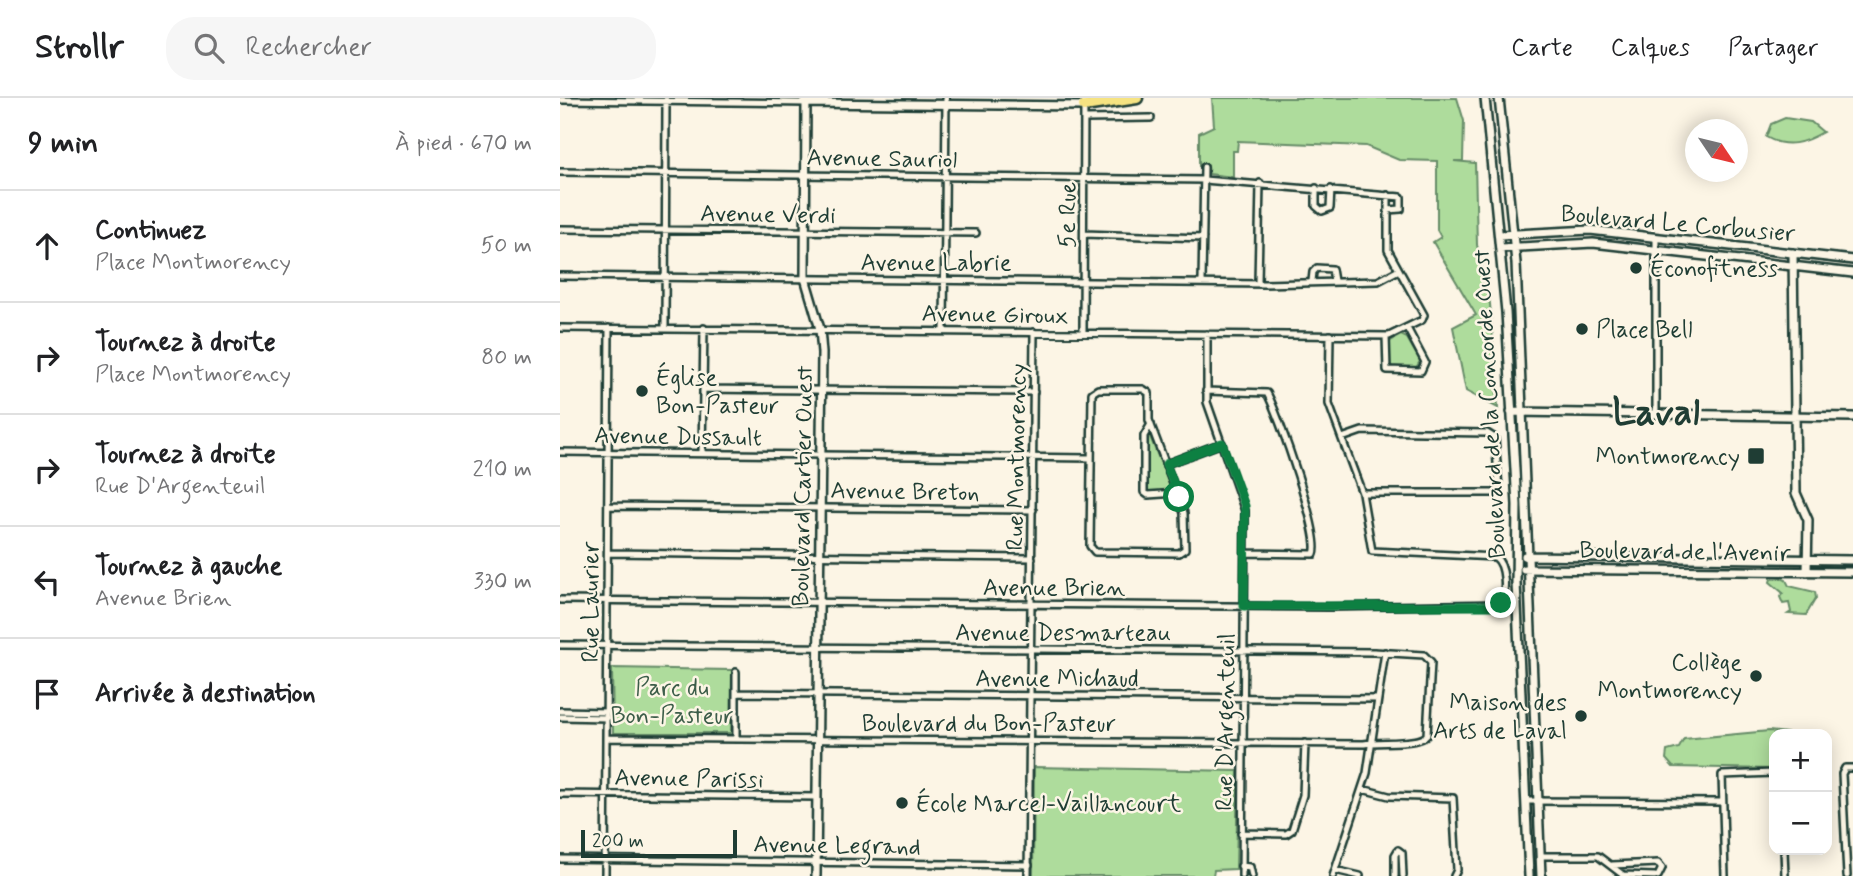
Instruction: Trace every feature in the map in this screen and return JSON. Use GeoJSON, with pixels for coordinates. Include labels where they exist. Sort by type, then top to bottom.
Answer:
{"type":"FeatureCollection","features":[{"type":"Feature","properties":{"kind":"highway"},"geometry":{"type":"LineString","coordinates":[[1084,102],[1137,98]]}},
{"type":"Feature","properties":{"kind":"street","name":"Boulevard de la Concorde Ouest"},"geometry":{"type":"LineString","coordinates":[[1485,98],[1500,235],[1518,557],[1530,876]]}},
{"type":"Feature","properties":{"kind":"street","name":"Boulevard de la Concorde Ouest"},"geometry":{"type":"LineString","coordinates":[[1499,98],[1514,247],[1523,412],[1541,876]]}},
{"type":"Feature","properties":{"kind":"street"},"geometry":{"type":"LineString","coordinates":[[560,100],[1084,102]]}},
{"type":"Feature","properties":{"kind":"street"},"geometry":{"type":"LineString","coordinates":[[665,328],[666,100]]}},
{"type":"Feature","properties":{"kind":"street","name":"Boulevard Cartier Ouest"},"geometry":{"type":"LineString","coordinates":[[806,101],[805,278],[820,329],[822,391],[816,876]]}},
{"type":"Feature","properties":{"kind":"street"},"geometry":{"type":"LineString","coordinates":[[944,331],[946,101]]}},
{"type":"Feature","properties":{"kind":"street","name":"5e Rue"},"geometry":{"type":"LineString","coordinates":[[1083,332],[1084,102]]}},
{"type":"Feature","properties":{"kind":"street"},"geometry":{"type":"LineString","coordinates":[[1086,119],[1151,118]]}},
{"type":"Feature","properties":{"kind":"street"},"geometry":{"type":"LineString","coordinates":[[1202,282],[1204,167]]}},
{"type":"Feature","properties":{"kind":"street","name":"Avenue Sauriol"},"geometry":{"type":"LineString","coordinates":[[560,173],[1204,180],[1388,195]]}},
{"type":"Feature","properties":{"kind":"street"},"geometry":{"type":"LineString","coordinates":[[1258,284],[1260,183]]}},
{"type":"Feature","properties":{"kind":"street"},"geometry":{"type":"LineString","coordinates":[[1316,188],[1315,206],[1322,211],[1329,208],[1331,189]]}},
{"type":"Feature","properties":{"kind":"street"},"geometry":{"type":"LineString","coordinates":[[1388,210],[1401,209],[1403,201],[1399,196],[1388,195],[1388,210],[1388,250],[1399,270]]}},
{"type":"Feature","properties":{"kind":"street","name":"Avenue Verdi"},"geometry":{"type":"LineString","coordinates":[[560,229],[976,233]]}},
{"type":"Feature","properties":{"kind":"street","name":"Boulevard Le Corbusier"},"geometry":{"type":"LineString","coordinates":[[1500,235],[1583,229],[1853,260]]}},
{"type":"Feature","properties":{"kind":"street"},"geometry":{"type":"LineString","coordinates":[[1084,234],[1203,238]]}},
{"type":"Feature","properties":{"kind":"street"},"geometry":{"type":"LineString","coordinates":[[1656,237],[1656,413]]}},
{"type":"Feature","properties":{"kind":"street","name":"Boulevard Le Corbusier"},"geometry":{"type":"LineString","coordinates":[[1500,248],[1583,242],[1853,273]]}},
{"type":"Feature","properties":{"kind":"street"},"geometry":{"type":"LineString","coordinates":[[1793,253],[1796,495],[1808,520],[1807,572]]}},
{"type":"Feature","properties":{"kind":"street","name":"Avenue Labrie"},"geometry":{"type":"LineString","coordinates":[[1312,281],[1313,272],[1317,268],[1332,269],[1334,281]]}},
{"type":"Feature","properties":{"kind":"street","name":"Avenue Labrie"},"geometry":{"type":"LineString","coordinates":[[560,276],[1258,284],[1378,281],[1399,270]]}},
{"type":"Feature","properties":{"kind":"street","name":"Avenue Giroux"},"geometry":{"type":"LineString","coordinates":[[560,328],[1386,336],[1407,328],[1424,317],[1399,270]]}},
{"type":"Feature","properties":{"kind":"street","name":"Rue Laurier"},"geometry":{"type":"LineString","coordinates":[[605,876],[609,328]]}},
{"type":"Feature","properties":{"kind":"street"},"geometry":{"type":"LineString","coordinates":[[702,454],[704,328]]}},
{"type":"Feature","properties":{"kind":"street"},"geometry":{"type":"LineString","coordinates":[[1386,336],[1387,369],[1419,371],[1424,362],[1407,328]]}},
{"type":"Feature","properties":{"kind":"street","name":"Rue Montmorency"},"geometry":{"type":"LineString","coordinates":[[1028,876],[1034,332]]}},
{"type":"Feature","properties":{"kind":"street","name":"Rue D'Argenteuil"},"geometry":{"type":"LineString","coordinates":[[1207,334],[1207,402],[1245,506],[1242,876]]}},
{"type":"Feature","properties":{"kind":"street"},"geometry":{"type":"LineString","coordinates":[[1330,335],[1328,401],[1362,493],[1497,492],[1496,441],[1491,433],[1359,432],[1342,438]]}},
{"type":"Feature","properties":{"kind":"street"},"geometry":{"type":"LineString","coordinates":[[703,388],[1034,392]]}},
{"type":"Feature","properties":{"kind":"street"},"geometry":{"type":"LineString","coordinates":[[1094,390],[1147,390],[1151,424],[1186,521],[1183,552],[1095,552],[1090,546],[1091,395],[1094,390]]}},
{"type":"Feature","properties":{"kind":"street"},"geometry":{"type":"LineString","coordinates":[[1206,391],[1267,393],[1307,501],[1316,545],[1314,554],[1245,553]]}},
{"type":"Feature","properties":{"kind":"street"},"geometry":{"type":"LineString","coordinates":[[1510,412],[1853,417]]}},
{"type":"Feature","properties":{"kind":"street"},"geometry":{"type":"LineString","coordinates":[[1151,424],[1144,436],[1144,493],[1177,493]]}},
{"type":"Feature","properties":{"kind":"street"},"geometry":{"type":"LineString","coordinates":[[1166,464],[1222,443]]}},
{"type":"Feature","properties":{"kind":"street","name":"Avenue Dussault"},"geometry":{"type":"LineString","coordinates":[[560,452],[1090,458]]}},
{"type":"Feature","properties":{"kind":"street","name":"Avenue Brien"},"geometry":{"type":"LineString","coordinates":[[560,600],[1244,606],[1500,604],[1504,596],[1499,559],[1373,552],[1362,493]]}},
{"type":"Feature","properties":{"kind":"street","name":"Avenue Breton"},"geometry":{"type":"LineString","coordinates":[[608,506],[1033,510]]}},
{"type":"Feature","properties":{"kind":"street"},"geometry":{"type":"LineString","coordinates":[[608,553],[1032,558]]}},
{"type":"Feature","properties":{"kind":"street","name":"Boulevard de l'Avenir"},"geometry":{"type":"LineString","coordinates":[[1518,557],[1853,560]]}},
{"type":"Feature","properties":{"kind":"street","name":"Boulevard de l'Avenir"},"geometry":{"type":"LineString","coordinates":[[1517,569],[1853,572]]}},
{"type":"Feature","properties":{"kind":"street","name":"Avenue Desmarteau"},"geometry":{"type":"LineString","coordinates":[[560,645],[1385,652],[1430,658],[1427,734],[1420,741],[1372,742]]}},
{"type":"Feature","properties":{"kind":"street"},"geometry":{"type":"LineString","coordinates":[[1360,876],[1334,873],[1362,789],[1385,652]]}},
{"type":"Feature","properties":{"kind":"street"},"geometry":{"type":"LineString","coordinates":[[736,672],[736,739]]}},
{"type":"Feature","properties":{"kind":"street","name":"Avenue Michaud"},"geometry":{"type":"LineString","coordinates":[[736,693],[1378,699]]}},
{"type":"Feature","properties":{"kind":"street"},"geometry":{"type":"LineString","coordinates":[[560,711],[607,715]]}},
{"type":"Feature","properties":{"kind":"street"},"geometry":{"type":"LineString","coordinates":[[560,717],[607,715]]}},
{"type":"Feature","properties":{"kind":"street","name":"Boulevard du Bon-Pasteur"},"geometry":{"type":"LineString","coordinates":[[607,738],[1372,742]]}},
{"type":"Feature","properties":{"kind":"street"},"geometry":{"type":"LineString","coordinates":[[1241,832],[1284,834],[1292,830],[1303,794],[1305,743]]}},
{"type":"Feature","properties":{"kind":"street"},"geometry":{"type":"LineString","coordinates":[[1847,876],[1842,774],[1845,768],[1853,768]]}},
{"type":"Feature","properties":{"kind":"street"},"geometry":{"type":"LineString","coordinates":[[1725,876],[1723,774],[1769,773]]}},
{"type":"Feature","properties":{"kind":"street"},"geometry":{"type":"LineString","coordinates":[[1362,789],[1389,796],[1451,797],[1457,869],[1454,876]]}},
{"type":"Feature","properties":{"kind":"street","name":"Avenue Parissi"},"geometry":{"type":"LineString","coordinates":[[560,794],[817,797]]}},
{"type":"Feature","properties":{"kind":"street"},"geometry":{"type":"LineString","coordinates":[[1526,801],[1722,802]]}},
{"type":"Feature","properties":{"kind":"street"},"geometry":{"type":"LineString","coordinates":[[1395,876],[1395,855],[1399,850],[1402,853],[1403,876]]}},
{"type":"Feature","properties":{"kind":"street"},"geometry":{"type":"LineString","coordinates":[[1784,855],[1785,876]]}},
{"type":"Feature","properties":{"kind":"street"},"geometry":{"type":"LineString","coordinates":[[1540,856],[1598,856],[1624,875],[1657,876],[1662,868],[1658,863],[1612,864]]}},
{"type":"Feature","properties":{"kind":"street","name":"Avenue Legrand"},"geometry":{"type":"LineString","coordinates":[[560,859],[1028,865]]}},
{"type":"Feature","properties":{"kind":"street"},"geometry":{"type":"LineString","coordinates":[[1241,866],[1251,868],[1252,876]]}},
{"type":"Feature","properties":{"kind":"green space"},"geometry":{"type":"Polygon","coordinates":[[[1212,98],[1457,98],[1464,121],[1463,161],[1454,161],[1475,163],[1477,245],[1490,304],[1498,408],[1466,391],[1453,327],[1476,315],[1433,242],[1441,237],[1437,230],[1437,161],[1399,160],[1366,146],[1238,141],[1237,151],[1233,151],[1233,177],[1209,174],[1208,166],[1199,166],[1199,133],[1214,126],[1212,98]]]}},
{"type":"Feature","properties":{"kind":"green space"},"geometry":{"type":"Polygon","coordinates":[[[1785,118],[1811,122],[1823,132],[1788,144],[1766,137],[1771,124],[1785,118]]]}},
{"type":"Feature","properties":{"kind":"green space"},"geometry":{"type":"Polygon","coordinates":[[[1401,335],[1407,338],[1420,361],[1416,368],[1393,367],[1389,364],[1389,342],[1401,335]]]}},
{"type":"Feature","properties":{"kind":"green space"},"geometry":{"type":"Polygon","coordinates":[[[1149,434],[1171,488],[1170,492],[1146,491],[1146,437],[1149,434]]]}},
{"type":"Feature","properties":{"kind":"green space"},"geometry":{"type":"Polygon","coordinates":[[[1771,579],[1786,580],[1789,586],[1815,592],[1816,598],[1806,615],[1788,614],[1791,612],[1789,603],[1783,604],[1780,597],[1783,593],[1770,582],[1771,579]]]}},
{"type":"Feature","properties":{"kind":"green space","name":"Parc du Bon-Pasteur"},"geometry":{"type":"Polygon","coordinates":[[[612,668],[732,670],[731,733],[613,733],[612,668]]]}},
{"type":"Feature","properties":{"kind":"green space"},"geometry":{"type":"Polygon","coordinates":[[[1769,731],[1769,769],[1673,767],[1666,759],[1667,751],[1679,748],[1684,739],[1769,731]]]}},
{"type":"Feature","properties":{"kind":"green space"},"geometry":{"type":"Polygon","coordinates":[[[1034,767],[1238,771],[1236,869],[1214,870],[1213,876],[1033,876],[1034,767]]]}},
{"type":"Feature","properties":{"kind":"place","name":"Éconofitness"},"geometry":{"type":"Point","coordinates":[1636,268]}},
{"type":"Feature","properties":{"kind":"place","name":"Place Bell"},"geometry":{"type":"Point","coordinates":[1582,329]}},
{"type":"Feature","properties":{"kind":"place","name":"Église Bon-Pasteur"},"geometry":{"type":"Point","coordinates":[642,391]}},
{"type":"Feature","properties":{"kind":"place","name":"Montmorency"},"geometry":{"type":"Point","coordinates":[1756,456]}},
{"type":"Feature","properties":{"kind":"place","name":"Collège Montmorency"},"geometry":{"type":"Point","coordinates":[1756,676]}},
{"type":"Feature","properties":{"kind":"place","name":"Maison des Arts de Laval"},"geometry":{"type":"Point","coordinates":[1581,716]}},
{"type":"Feature","properties":{"kind":"place","name":"École Marcel-Vaillancourt"},"geometry":{"type":"Point","coordinates":[902,803]}},
{"type":"Feature","properties":{"kind":"district","name":"Laval"},"geometry":{"type":"Point","coordinates":[1656,411]}},
{"type":"Feature","properties":{"kind":"route"},"geometry":{"type":"LineString","coordinates":[[1179,497],[1166,464],[1222,443],[1245,506],[1244,606],[1493,606],[1501,603]]}}]}
